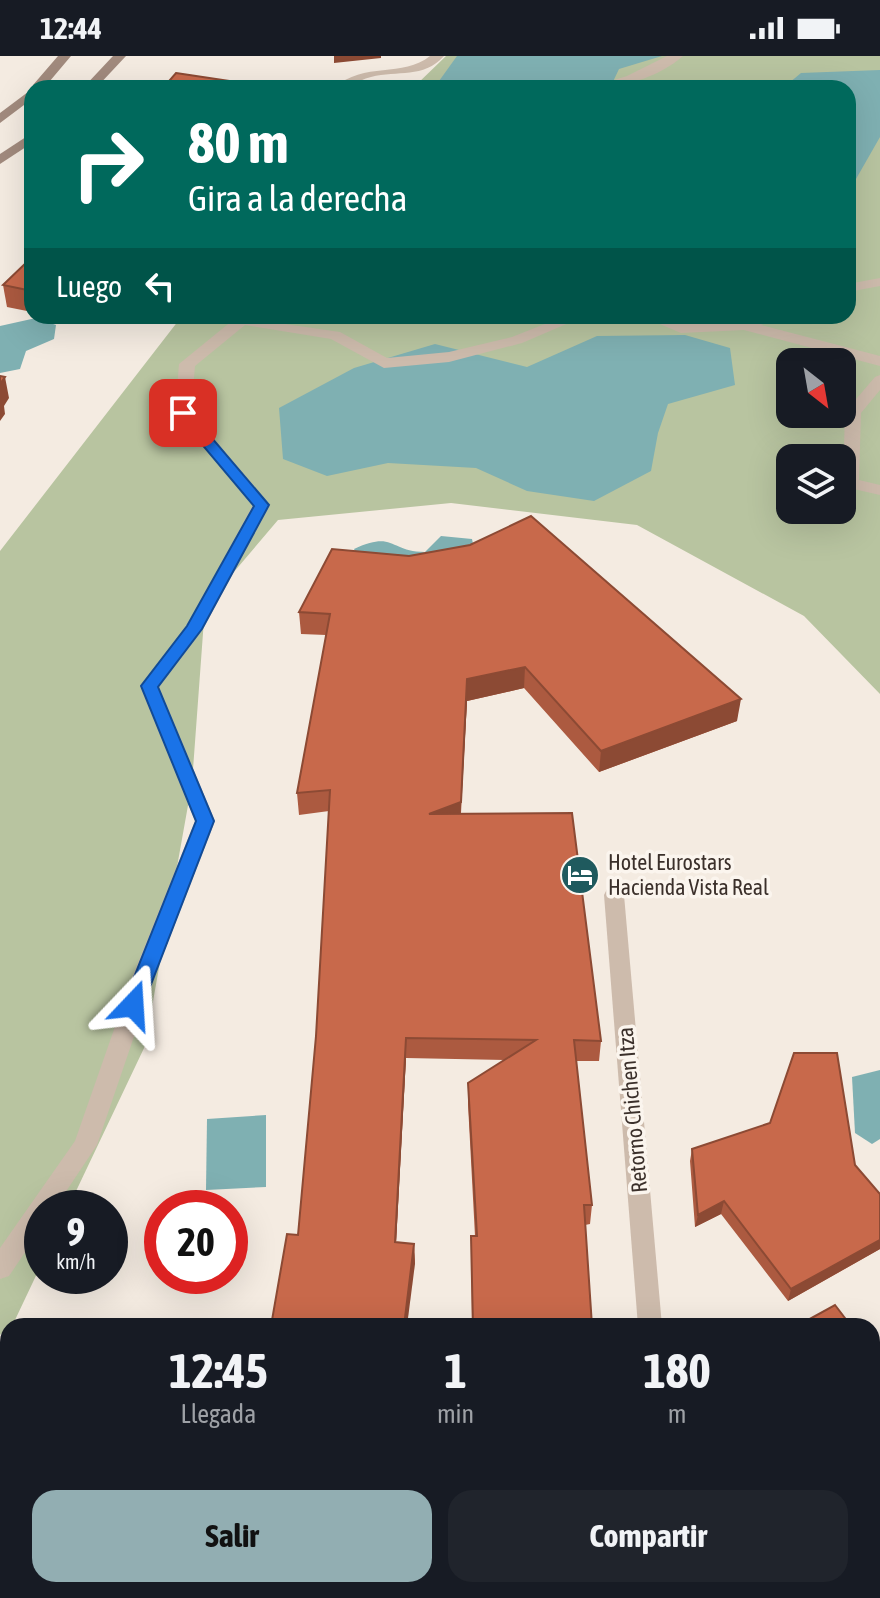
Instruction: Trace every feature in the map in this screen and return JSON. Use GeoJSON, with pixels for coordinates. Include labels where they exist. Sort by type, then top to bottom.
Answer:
{"type":"FeatureCollection","features":[{"type":"Feature","properties":{"kind":"main road"},"geometry":{"type":"LineString","coordinates":[[44,80],[65,56]]}},
{"type":"Feature","properties":{"kind":"main road"},"geometry":{"type":"LineString","coordinates":[[97,80],[120,56]]}},
{"type":"Feature","properties":{"kind":"main road"},"geometry":{"type":"LineString","coordinates":[[0,119],[24,100]]}},
{"type":"Feature","properties":{"kind":"main road"},"geometry":{"type":"LineString","coordinates":[[0,160],[24,143]]}},
{"type":"Feature","properties":{"kind":"street"},"geometry":{"type":"LineString","coordinates":[[355,80],[366,74],[423,68],[438,56]]}},
{"type":"Feature","properties":{"kind":"street"},"geometry":{"type":"LineString","coordinates":[[627,80],[677,56]]}},
{"type":"Feature","properties":{"kind":"street"},"geometry":{"type":"LineString","coordinates":[[856,286],[880,282]]}},
{"type":"Feature","properties":{"kind":"street"},"geometry":{"type":"LineString","coordinates":[[0,1268],[85,1145],[143,978],[205,821],[149,686],[194,629],[262,505],[183,413],[187,364],[233,324]]}},
{"type":"Feature","properties":{"kind":"street"},"geometry":{"type":"LineString","coordinates":[[274,324],[335,335],[384,363],[449,357],[517,340],[558,324]]}},
{"type":"Feature","properties":{"kind":"street"},"geometry":{"type":"LineString","coordinates":[[670,324],[681,328],[748,324]]}},
{"type":"Feature","properties":{"kind":"street"},"geometry":{"type":"LineString","coordinates":[[744,325],[880,361]]}},
{"type":"Feature","properties":{"kind":"street"},"geometry":{"type":"LineString","coordinates":[[880,380],[853,412],[851,483],[880,490]]}},
{"type":"Feature","properties":{"kind":"street","name":"Retorno Chichen Itza"},"geometry":{"type":"LineString","coordinates":[[614,895],[649,1318]]}},
{"type":"Feature","properties":{"kind":"green space"},"geometry":{"type":"Polygon","coordinates":[[[446,56],[880,56],[880,694],[804,616],[637,525],[451,503],[278,520],[205,606],[192,783],[145,1046],[77,1190],[24,1190],[24,1294],[27,1294],[16,1318],[0,1318],[0,551],[176,324],[856,324],[856,80],[421,80],[446,56]]]}},
{"type":"Feature","properties":{"kind":"water"},"geometry":{"type":"Polygon","coordinates":[[[457,56],[662,56],[619,69],[614,80],[440,80],[457,56]]]}},
{"type":"Feature","properties":{"kind":"water"},"geometry":{"type":"Polygon","coordinates":[[[880,70],[880,137],[856,179],[856,80],[793,80],[801,73],[880,70]]]}},
{"type":"Feature","properties":{"kind":"water"},"geometry":{"type":"Polygon","coordinates":[[[24,321],[24,324],[56,325],[54,339],[26,351],[20,369],[0,373],[0,326],[24,321]]]}},
{"type":"Feature","properties":{"kind":"water"},"geometry":{"type":"Polygon","coordinates":[[[685,335],[730,348],[735,385],[668,404],[658,433],[651,471],[594,501],[527,491],[476,468],[388,463],[327,476],[283,459],[279,408],[354,368],[435,344],[527,367],[597,336],[685,335]]]}},
{"type":"Feature","properties":{"kind":"water"},"geometry":{"type":"Polygon","coordinates":[[[441,536],[472,539],[476,558],[364,570],[354,549],[377,541],[425,552],[441,536]]]}},
{"type":"Feature","properties":{"kind":"water"},"geometry":{"type":"Polygon","coordinates":[[[880,1070],[880,1139],[872,1144],[855,1133],[852,1077],[880,1070]]]}},
{"type":"Feature","properties":{"kind":"water"},"geometry":{"type":"Polygon","coordinates":[[[266,1115],[266,1187],[206,1190],[207,1119],[266,1115]]]}},
{"type":"Feature","properties":{"kind":"building"},"geometry":{"type":"Polygon","coordinates":[[[176,73],[223,80],[170,80],[176,73]]]}},
{"type":"Feature","properties":{"kind":"building"},"geometry":{"type":"Polygon","coordinates":[[[24,265],[24,289],[3,285],[24,265]]]}},
{"type":"Feature","properties":{"kind":"building"},"geometry":{"type":"Polygon","coordinates":[[[531,516],[741,699],[601,751],[525,667],[467,679],[461,802],[429,814],[572,813],[601,1041],[574,1040],[592,1205],[584,1205],[591,1318],[473,1318],[471,1236],[477,1236],[468,1083],[536,1040],[406,1038],[395,1242],[414,1244],[405,1318],[272,1318],[287,1234],[298,1235],[316,1036],[330,790],[297,793],[330,614],[299,612],[332,549],[409,556],[470,545],[531,516]]]}},
{"type":"Feature","properties":{"kind":"building"},"geometry":{"type":"Polygon","coordinates":[[[794,1053],[837,1053],[855,1165],[880,1194],[880,1240],[791,1289],[724,1201],[698,1215],[692,1149],[770,1123],[794,1053]]]}},
{"type":"Feature","properties":{"kind":"building"},"geometry":{"type":"Polygon","coordinates":[[[835,1305],[845,1318],[811,1318],[835,1305]]]}},
{"type":"Feature","properties":{"kind":"place","name":"Hotel Eurostars Hacienda Vista Real"},"geometry":{"type":"Point","coordinates":[580,875]}},
{"type":"Feature","properties":{"kind":"route"},"geometry":{"type":"LineString","coordinates":[[133,1005],[205,821],[149,686],[194,629],[262,505],[183,413]]}}]}
